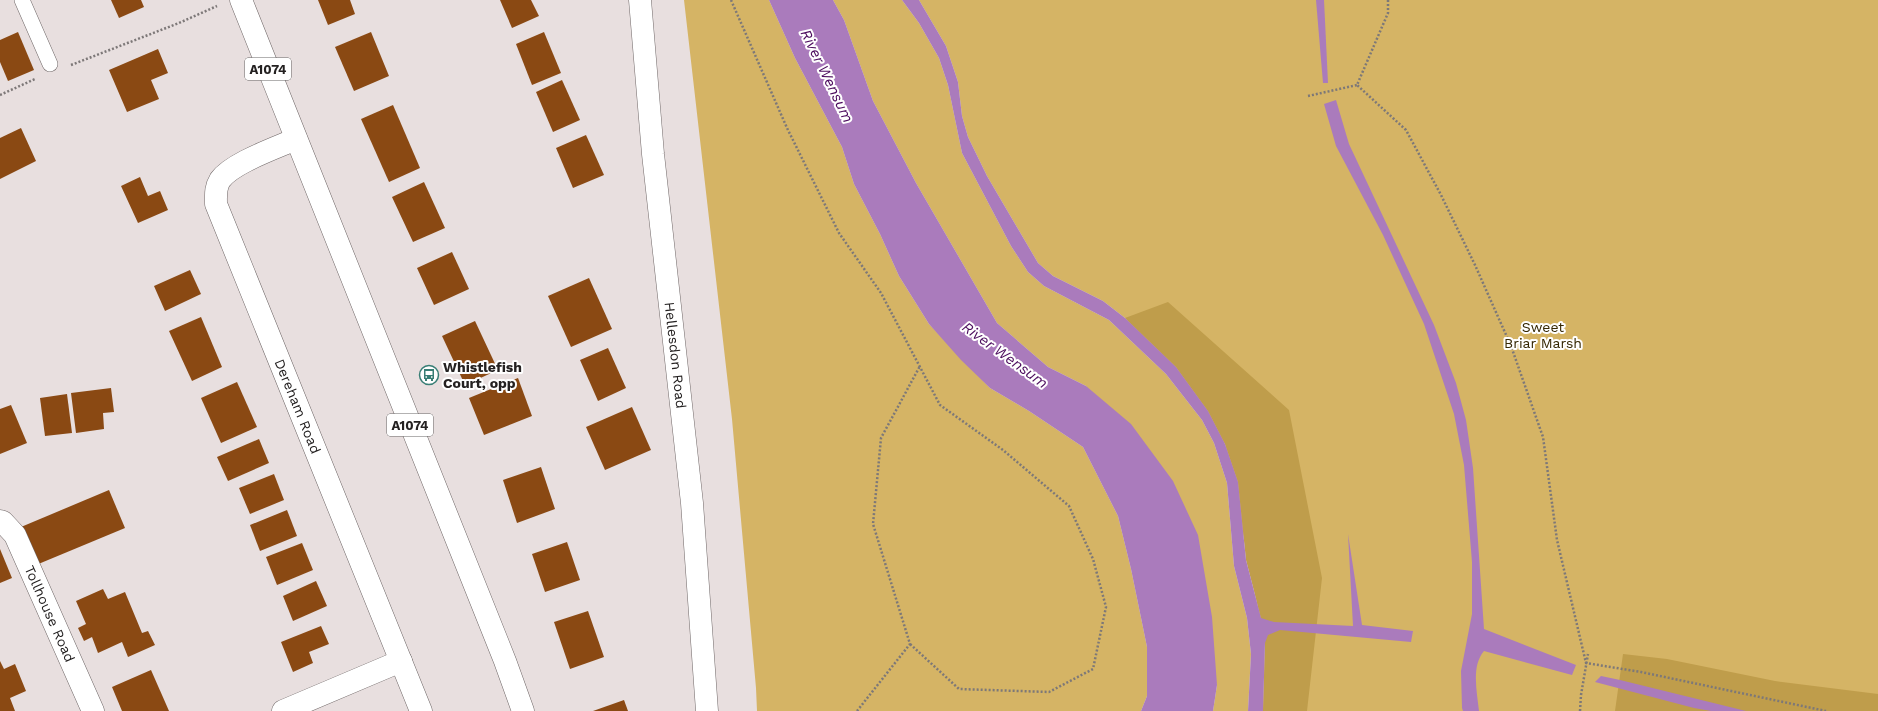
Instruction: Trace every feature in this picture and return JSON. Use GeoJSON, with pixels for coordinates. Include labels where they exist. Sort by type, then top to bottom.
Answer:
{"type":"FeatureCollection","features":[{"type":"Feature","properties":{"kind":"main road","name":"Hellesdon Road"},"geometry":{"type":"LineString","coordinates":[[640,0],[653,154],[692,503],[707,711]]}},
{"type":"Feature","properties":{"kind":"main road","name":"A1074"},"geometry":{"type":"LineString","coordinates":[[232,1],[296,139],[502,653],[523,711]]}},
{"type":"Feature","properties":{"kind":"main road","name":"Dereham Road"},"geometry":{"type":"LineString","coordinates":[[296,139],[236,166],[220,180],[216,190],[216,204],[421,711]]}},
{"type":"Feature","properties":{"kind":"main road","name":"Tollhouse Road"},"geometry":{"type":"LineString","coordinates":[[0,521],[3,522],[15,535],[93,711]]}},
{"type":"Feature","properties":{"kind":"main road"},"geometry":{"type":"LineString","coordinates":[[283,711],[401,661]]}},
{"type":"Feature","properties":{"kind":"lane"},"geometry":{"type":"LineString","coordinates":[[22,0],[50,64]]}},
{"type":"Feature","properties":{"kind":"path"},"geometry":{"type":"LineString","coordinates":[[731,0],[787,128],[839,233],[881,293],[920,366],[940,405],[1003,450],[1069,506],[1093,558],[1106,607],[1093,669],[1049,692],[959,689],[910,644],[873,524],[881,438],[920,366]]}},
{"type":"Feature","properties":{"kind":"path"},"geometry":{"type":"LineString","coordinates":[[1357,85],[1388,13],[1388,0]]}},
{"type":"Feature","properties":{"kind":"path"},"geometry":{"type":"LineString","coordinates":[[80,62],[232,1]]}},
{"type":"Feature","properties":{"kind":"path"},"geometry":{"type":"LineString","coordinates":[[0,95],[39,77]]}},
{"type":"Feature","properties":{"kind":"path"},"geometry":{"type":"LineString","coordinates":[[1308,96],[1357,85]]}},
{"type":"Feature","properties":{"kind":"path"},"geometry":{"type":"LineString","coordinates":[[1357,85],[1406,130],[1445,202],[1511,346],[1543,437],[1556,540],[1586,663]]}},
{"type":"Feature","properties":{"kind":"path"},"geometry":{"type":"LineString","coordinates":[[857,711],[910,644]]}},
{"type":"Feature","properties":{"kind":"path"},"geometry":{"type":"LineString","coordinates":[[1580,711],[1588,654]]}},
{"type":"Feature","properties":{"kind":"path"},"geometry":{"type":"LineString","coordinates":[[1586,663],[1641,672],[1826,711]]}},
{"type":"Feature","properties":{"kind":"green space"},"geometry":{"type":"Polygon","coordinates":[[[684,0],[769,0],[795,58],[842,147],[854,184],[880,234],[899,276],[929,324],[990,388],[1029,411],[1083,447],[1118,516],[1131,569],[1147,647],[1147,696],[1141,711],[757,711],[732,419],[684,0]]]}},
{"type":"Feature","properties":{"kind":"green space"},"geometry":{"type":"Polygon","coordinates":[[[833,0],[902,0],[919,23],[939,58],[948,85],[962,153],[1011,246],[1028,272],[1044,286],[1109,320],[1166,374],[1202,420],[1214,443],[1227,483],[1234,566],[1247,618],[1251,654],[1248,711],[1213,711],[1217,685],[1086,386],[1048,367],[997,323],[916,183],[873,101],[844,20],[833,0]]]}},
{"type":"Feature","properties":{"kind":"green space","name":"Sweet Briar Marsh"},"geometry":{"type":"Polygon","coordinates":[[[919,0],[1878,0],[1878,711],[1263,711],[1265,643],[1225,444],[1125,318],[1103,301],[1053,276],[1038,263],[987,176],[968,137],[962,116],[958,82],[946,46],[919,0]]]}},
{"type":"Feature","properties":{"kind":"shaded area"},"geometry":{"type":"Polygon","coordinates":[[[1168,302],[1289,410],[1322,578],[1307,711],[1263,711],[1265,643],[1261,618],[1246,560],[1238,482],[1225,444],[1208,411],[1176,367],[1125,318],[1168,302]]]}},
{"type":"Feature","properties":{"kind":"shaded area"},"geometry":{"type":"Polygon","coordinates":[[[1623,654],[1667,659],[1775,681],[1878,694],[1878,711],[1615,711],[1623,654]]]}},
{"type":"Feature","properties":{"kind":"water","name":"River Wensum"},"geometry":{"type":"Polygon","coordinates":[[[769,0],[833,0],[844,20],[873,101],[916,183],[997,323],[1048,367],[1086,386],[1131,424],[1173,481],[1198,535],[1212,617],[1217,685],[1213,711],[1141,711],[1147,696],[1147,647],[1131,569],[1118,516],[1083,447],[1029,411],[990,388],[961,360],[929,324],[899,276],[880,234],[854,184],[842,147],[795,58],[769,0]]]}},
{"type":"Feature","properties":{"kind":"water"},"geometry":{"type":"Polygon","coordinates":[[[902,0],[919,0],[946,46],[958,82],[962,116],[968,137],[987,176],[1038,263],[1053,276],[1103,301],[1125,318],[1176,367],[1208,411],[1225,444],[1238,482],[1246,560],[1261,618],[1274,622],[1353,626],[1348,534],[1362,625],[1413,631],[1411,642],[1280,630],[1268,635],[1265,643],[1263,711],[1248,711],[1251,654],[1247,618],[1234,566],[1227,483],[1214,443],[1202,420],[1166,374],[1109,320],[1044,286],[1028,272],[1011,246],[962,153],[948,85],[939,58],[919,23],[902,0]]]}},
{"type":"Feature","properties":{"kind":"water"},"geometry":{"type":"Polygon","coordinates":[[[1316,0],[1324,0],[1328,83],[1323,83],[1316,0]]]}},
{"type":"Feature","properties":{"kind":"water"},"geometry":{"type":"Polygon","coordinates":[[[1336,100],[1349,144],[1434,325],[1456,383],[1466,420],[1473,468],[1484,629],[1576,665],[1572,675],[1484,651],[1477,664],[1476,672],[1476,688],[1479,711],[1463,711],[1462,708],[1461,671],[1472,614],[1472,562],[1464,465],[1454,414],[1424,324],[1383,235],[1336,146],[1324,104],[1336,100]]]}},
{"type":"Feature","properties":{"kind":"water"},"geometry":{"type":"Polygon","coordinates":[[[1601,676],[1746,711],[1711,711],[1694,708],[1595,682],[1601,676]]]}},
{"type":"Feature","properties":{"kind":"building"},"geometry":{"type":"Polygon","coordinates":[[[111,0],[141,0],[144,7],[119,18],[111,0]]]}},
{"type":"Feature","properties":{"kind":"building"},"geometry":{"type":"Polygon","coordinates":[[[318,0],[350,0],[355,14],[328,25],[318,0]]]}},
{"type":"Feature","properties":{"kind":"building"},"geometry":{"type":"Polygon","coordinates":[[[500,0],[531,0],[539,16],[512,28],[500,0]]]}},
{"type":"Feature","properties":{"kind":"building"},"geometry":{"type":"Polygon","coordinates":[[[18,32],[34,70],[8,81],[0,62],[0,40],[18,32]]]}},
{"type":"Feature","properties":{"kind":"building"},"geometry":{"type":"Polygon","coordinates":[[[371,32],[389,76],[354,91],[335,47],[371,32]]]}},
{"type":"Feature","properties":{"kind":"building"},"geometry":{"type":"Polygon","coordinates":[[[544,32],[561,73],[532,85],[516,44],[544,32]]]}},
{"type":"Feature","properties":{"kind":"building"},"geometry":{"type":"Polygon","coordinates":[[[158,49],[168,73],[151,80],[159,99],[127,112],[109,70],[158,49]]]}},
{"type":"Feature","properties":{"kind":"building"},"geometry":{"type":"Polygon","coordinates":[[[562,80],[580,120],[553,132],[536,92],[562,80]]]}},
{"type":"Feature","properties":{"kind":"building"},"geometry":{"type":"Polygon","coordinates":[[[393,105],[420,168],[389,182],[361,119],[393,105]]]}},
{"type":"Feature","properties":{"kind":"building"},"geometry":{"type":"Polygon","coordinates":[[[21,128],[36,161],[0,179],[0,138],[21,128]]]}},
{"type":"Feature","properties":{"kind":"building"},"geometry":{"type":"Polygon","coordinates":[[[586,135],[604,175],[573,188],[556,148],[586,135]]]}},
{"type":"Feature","properties":{"kind":"building"},"geometry":{"type":"Polygon","coordinates":[[[140,177],[148,196],[160,191],[168,210],[138,223],[121,186],[140,177]]]}},
{"type":"Feature","properties":{"kind":"building"},"geometry":{"type":"Polygon","coordinates":[[[424,182],[445,228],[413,242],[392,197],[424,182]]]}},
{"type":"Feature","properties":{"kind":"building"},"geometry":{"type":"Polygon","coordinates":[[[452,252],[469,289],[434,305],[417,268],[452,252]]]}},
{"type":"Feature","properties":{"kind":"building"},"geometry":{"type":"Polygon","coordinates":[[[190,270],[201,294],[165,311],[154,286],[190,270]]]}},
{"type":"Feature","properties":{"kind":"building"},"geometry":{"type":"Polygon","coordinates":[[[589,278],[612,329],[571,347],[548,296],[589,278]]]}},
{"type":"Feature","properties":{"kind":"building"},"geometry":{"type":"Polygon","coordinates":[[[201,317],[222,367],[192,381],[169,331],[201,317]]]}},
{"type":"Feature","properties":{"kind":"building"},"geometry":{"type":"Polygon","coordinates":[[[475,321],[498,370],[465,385],[442,336],[475,321]]]}},
{"type":"Feature","properties":{"kind":"building"},"geometry":{"type":"Polygon","coordinates":[[[608,348],[626,388],[598,401],[580,360],[608,348]]]}},
{"type":"Feature","properties":{"kind":"building"},"geometry":{"type":"Polygon","coordinates":[[[518,378],[532,416],[484,435],[469,398],[518,378]]]}},
{"type":"Feature","properties":{"kind":"building"},"geometry":{"type":"Polygon","coordinates":[[[237,382],[257,427],[221,443],[201,398],[237,382]]]}},
{"type":"Feature","properties":{"kind":"building"},"geometry":{"type":"Polygon","coordinates":[[[111,388],[114,412],[103,413],[104,429],[76,433],[71,393],[111,388]]]}},
{"type":"Feature","properties":{"kind":"building"},"geometry":{"type":"Polygon","coordinates":[[[67,394],[72,433],[45,436],[40,398],[67,394]]]}},
{"type":"Feature","properties":{"kind":"building"},"geometry":{"type":"Polygon","coordinates":[[[11,405],[27,443],[0,454],[0,409],[11,405]]]}},
{"type":"Feature","properties":{"kind":"building"},"geometry":{"type":"Polygon","coordinates":[[[632,407],[651,450],[605,470],[586,427],[632,407]]]}},
{"type":"Feature","properties":{"kind":"building"},"geometry":{"type":"Polygon","coordinates":[[[259,439],[269,463],[228,481],[217,457],[259,439]]]}},
{"type":"Feature","properties":{"kind":"building"},"geometry":{"type":"Polygon","coordinates":[[[541,467],[555,509],[517,523],[503,480],[541,467]]]}},
{"type":"Feature","properties":{"kind":"building"},"geometry":{"type":"Polygon","coordinates":[[[274,474],[284,500],[250,514],[239,488],[274,474]]]}},
{"type":"Feature","properties":{"kind":"building"},"geometry":{"type":"Polygon","coordinates":[[[109,490],[125,528],[36,565],[21,527],[109,490]]]}},
{"type":"Feature","properties":{"kind":"building"},"geometry":{"type":"Polygon","coordinates":[[[287,510],[297,536],[260,551],[250,525],[287,510]]]}},
{"type":"Feature","properties":{"kind":"building"},"geometry":{"type":"Polygon","coordinates":[[[567,542],[580,580],[545,592],[532,554],[567,542]]]}},
{"type":"Feature","properties":{"kind":"building"},"geometry":{"type":"Polygon","coordinates":[[[302,543],[313,570],[277,585],[266,557],[302,543]]]}},
{"type":"Feature","properties":{"kind":"building"},"geometry":{"type":"Polygon","coordinates":[[[0,549],[12,578],[0,583],[0,549]]]}},
{"type":"Feature","properties":{"kind":"building"},"geometry":{"type":"Polygon","coordinates":[[[316,581],[327,606],[293,621],[283,596],[316,581]]]}},
{"type":"Feature","properties":{"kind":"building"},"geometry":{"type":"Polygon","coordinates":[[[103,589],[108,599],[125,592],[142,633],[148,631],[155,645],[128,657],[122,642],[98,653],[92,637],[84,641],[78,628],[86,624],[76,601],[103,589]]]}},
{"type":"Feature","properties":{"kind":"building"},"geometry":{"type":"Polygon","coordinates":[[[588,611],[604,657],[570,669],[554,622],[588,611]]]}},
{"type":"Feature","properties":{"kind":"building"},"geometry":{"type":"Polygon","coordinates":[[[321,626],[329,644],[309,652],[313,663],[293,672],[281,642],[321,626]]]}},
{"type":"Feature","properties":{"kind":"building"},"geometry":{"type":"Polygon","coordinates":[[[0,661],[4,669],[15,664],[26,691],[10,698],[15,711],[0,711],[0,661]]]}},
{"type":"Feature","properties":{"kind":"building"},"geometry":{"type":"Polygon","coordinates":[[[151,670],[169,711],[122,711],[112,687],[151,670]]]}},
{"type":"Feature","properties":{"kind":"building"},"geometry":{"type":"Polygon","coordinates":[[[624,700],[628,711],[593,711],[624,700]]]}},
{"type":"Feature","properties":{"kind":"place","name":"Whistlefish Court, opp"},"geometry":{"type":"Point","coordinates":[429,375]}}]}
